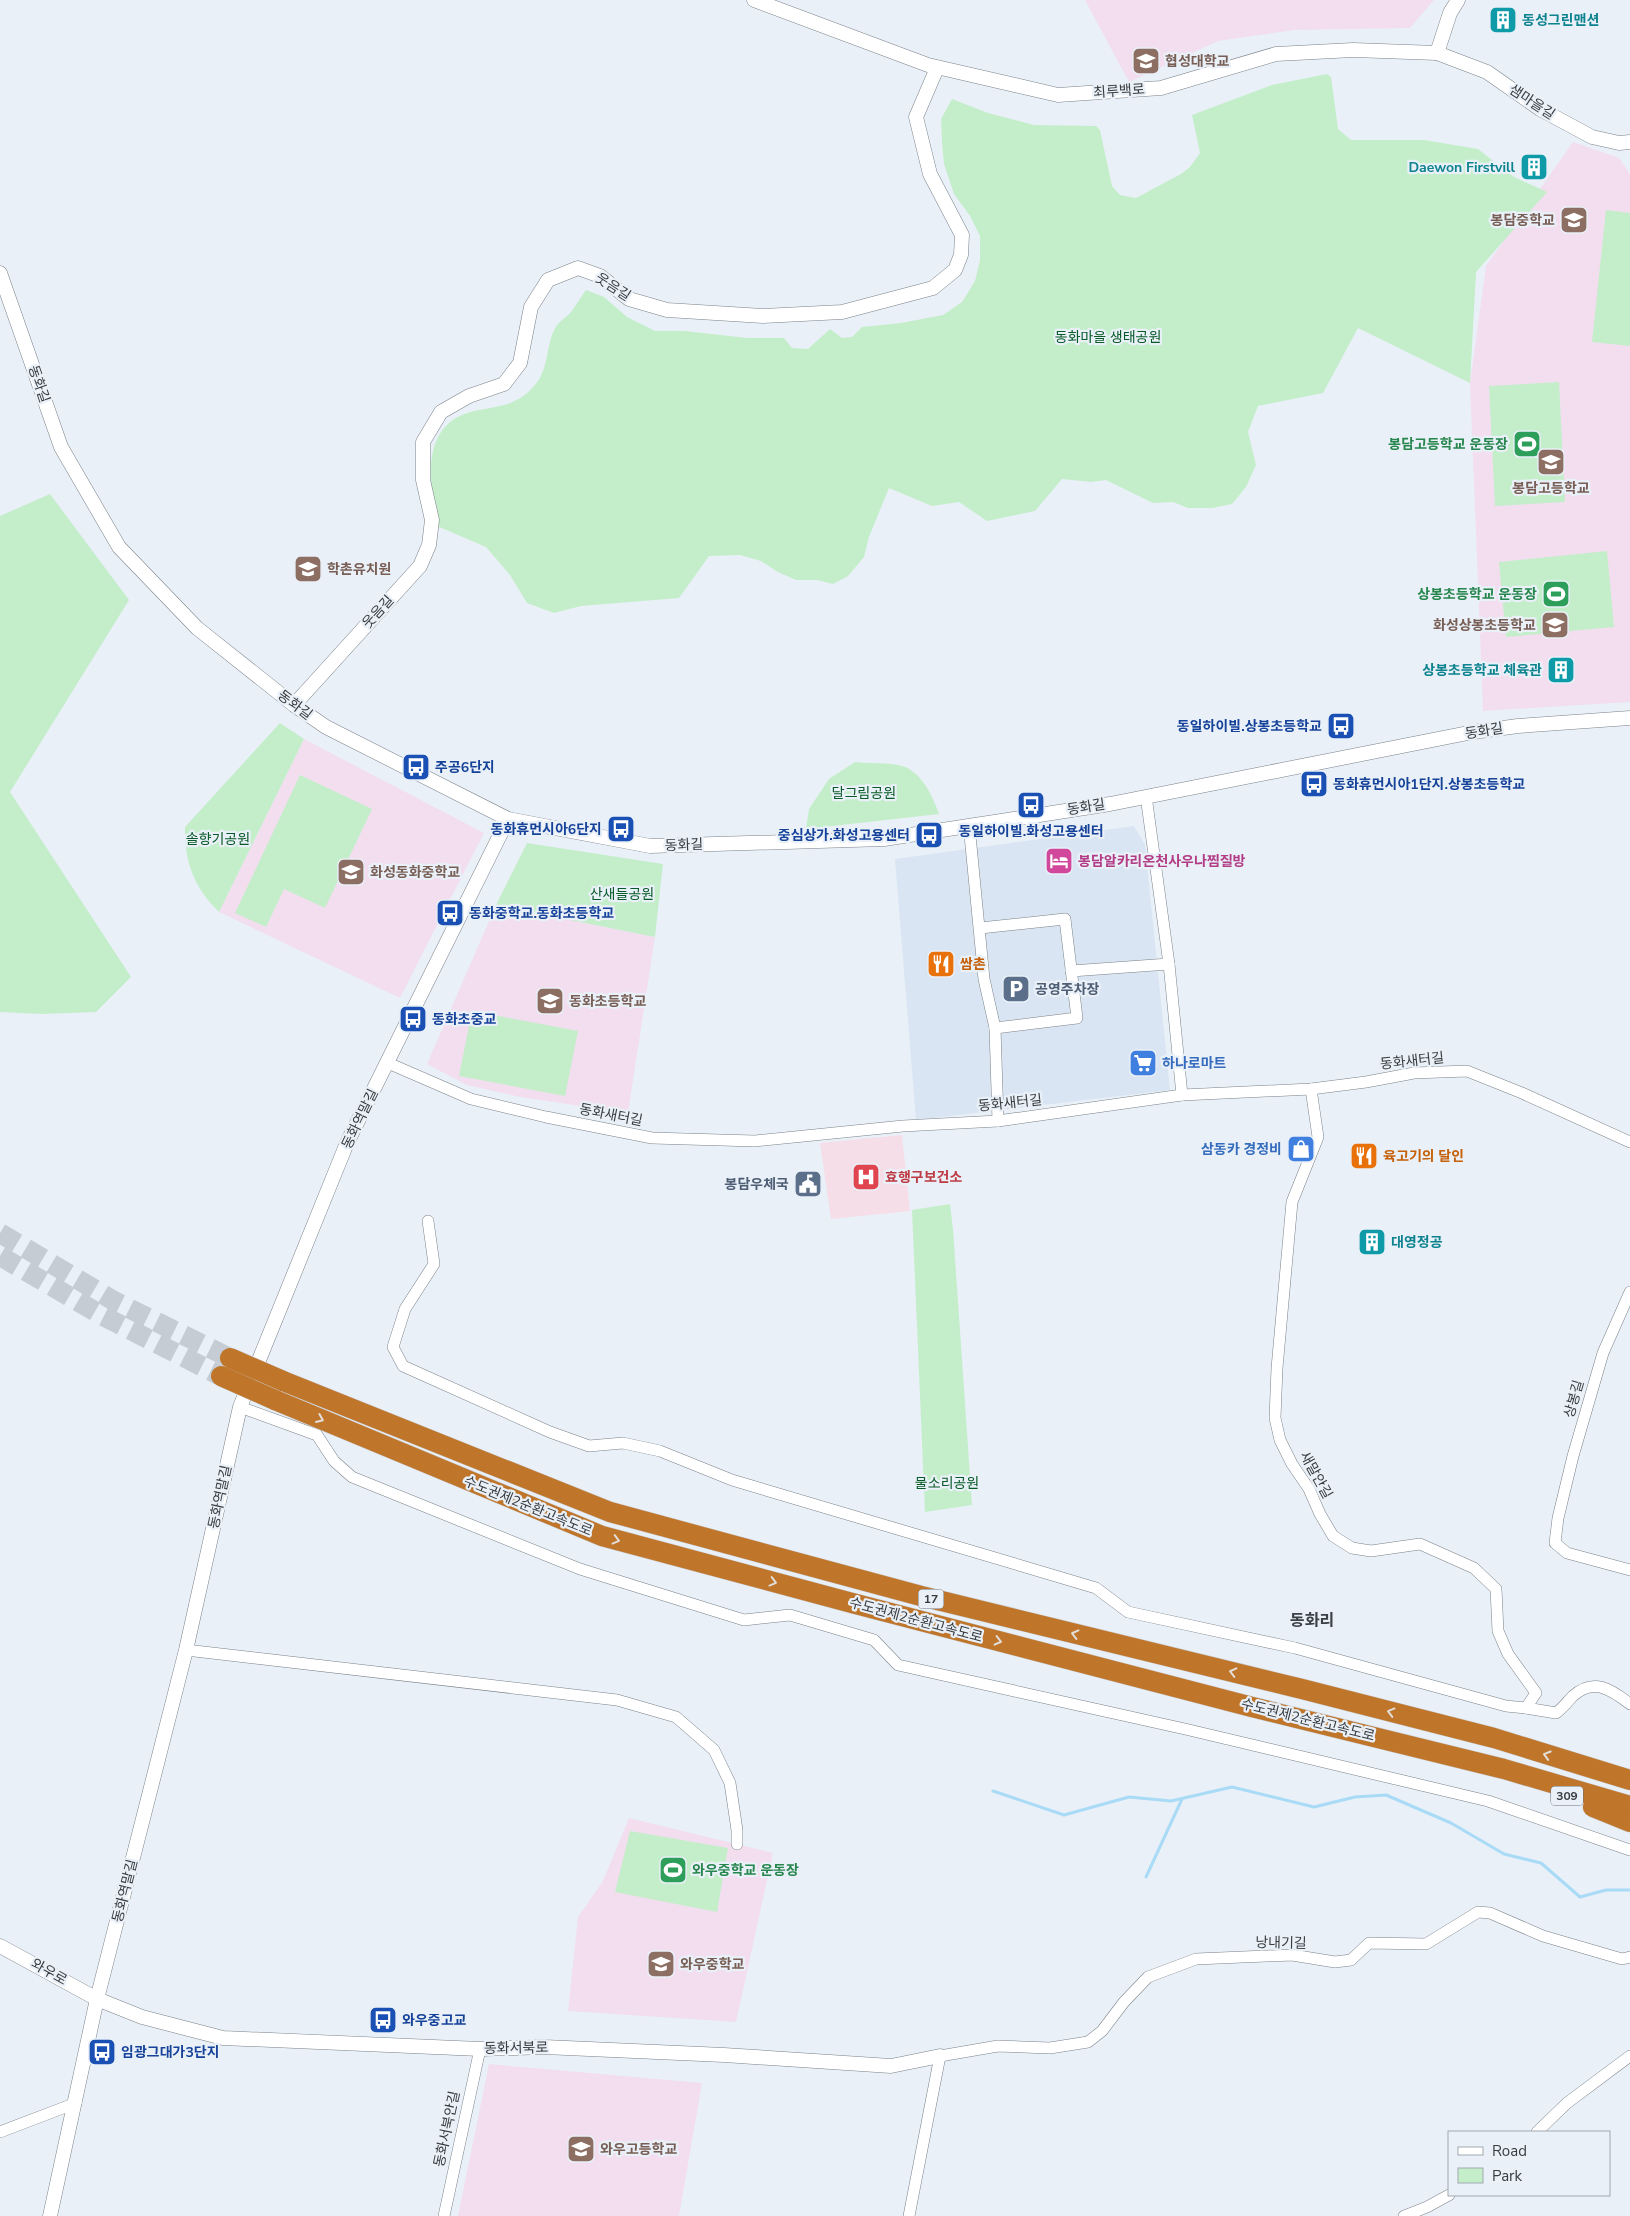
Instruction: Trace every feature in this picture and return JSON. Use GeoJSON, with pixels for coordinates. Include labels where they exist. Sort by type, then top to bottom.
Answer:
{"type":"FeatureCollection","features":[{"type":"Feature","properties":{"kind":"highway","name":"수도권제2순환고속도로"},"geometry":{"type":"LineString","coordinates":[[230,1358],[279,1390],[602,1536],[1252,1707],[1504,1769],[1630,1806]]}},
{"type":"Feature","properties":{"kind":"highway","name":"수도권제2순환고속도로"},"geometry":{"type":"LineString","coordinates":[[221,1376],[279,1390],[610,1512],[921,1596],[1292,1686],[1494,1738],[1630,1780]]}},
{"type":"Feature","properties":{"kind":"highway","name":"309"},"geometry":{"type":"LineString","coordinates":[[1504,1769],[1630,1822]]}},
{"type":"Feature","properties":{"kind":"highway"},"geometry":{"type":"LineString","coordinates":[[1594,1769],[1630,1776]]}},
{"type":"Feature","properties":{"kind":"street","name":"최루백로"},"geometry":{"type":"LineString","coordinates":[[754,0],[937,68],[1058,95],[1161,88],[1276,54],[1353,50],[1437,53]]}},
{"type":"Feature","properties":{"kind":"street"},"geometry":{"type":"LineString","coordinates":[[1437,53],[1450,13],[1458,0]]}},
{"type":"Feature","properties":{"kind":"street","name":"샘마을길"},"geometry":{"type":"LineString","coordinates":[[1437,53],[1487,72],[1540,109],[1592,137],[1619,143],[1630,142]]}},
{"type":"Feature","properties":{"kind":"street","name":"웃음길"},"geometry":{"type":"LineString","coordinates":[[294,705],[420,566],[429,545],[432,520],[423,480],[424,442],[441,412],[469,396],[504,384],[520,363],[531,307],[548,280],[578,268],[600,276],[629,299],[668,310],[763,316],[842,312],[878,304],[933,288],[955,270],[961,255],[962,235],[930,174],[916,118],[937,68]]}},
{"type":"Feature","properties":{"kind":"street","name":"동화길"},"geometry":{"type":"LineString","coordinates":[[0,273],[61,447],[120,547],[197,628],[294,705],[326,727],[508,820],[650,846],[884,839],[1146,796],[1473,732],[1518,726],[1630,718]]}},
{"type":"Feature","properties":{"kind":"street"},"geometry":{"type":"LineString","coordinates":[[1146,796],[1169,964],[1182,1094]]}},
{"type":"Feature","properties":{"kind":"street","name":"동화역말길"},"geometry":{"type":"LineString","coordinates":[[50,2216],[97,1999],[186,1650],[240,1407],[347,1143],[508,820]]}},
{"type":"Feature","properties":{"kind":"street"},"geometry":{"type":"LineString","coordinates":[[969,825],[984,978],[995,1028],[998,1121]]}},
{"type":"Feature","properties":{"kind":"street"},"geometry":{"type":"LineString","coordinates":[[980,928],[1064,919],[1072,971],[1077,1018],[995,1028]]}},
{"type":"Feature","properties":{"kind":"street"},"geometry":{"type":"LineString","coordinates":[[1072,971],[1169,964]]}},
{"type":"Feature","properties":{"kind":"street","name":"동화새터길"},"geometry":{"type":"LineString","coordinates":[[388,1063],[471,1099],[546,1117],[652,1138],[754,1141],[903,1126],[998,1121],[1182,1094],[1311,1089],[1414,1074],[1467,1072],[1522,1093],[1630,1142]]}},
{"type":"Feature","properties":{"kind":"street","name":"새말안길"},"geometry":{"type":"LineString","coordinates":[[1311,1089],[1318,1137],[1292,1202],[1277,1368],[1275,1418],[1280,1440],[1292,1464],[1310,1489],[1320,1514],[1333,1536],[1352,1548],[1371,1551],[1420,1544],[1474,1568],[1496,1589],[1498,1631],[1508,1654],[1536,1693],[1526,1708]]}},
{"type":"Feature","properties":{"kind":"street"},"geometry":{"type":"LineString","coordinates":[[428,1222],[434,1264],[405,1309],[393,1347],[403,1366],[542,1428],[589,1446],[623,1443],[660,1452],[732,1480],[1096,1588],[1128,1612],[1295,1648],[1506,1706],[1556,1713],[1574,1695],[1589,1686],[1610,1689],[1630,1704]]}},
{"type":"Feature","properties":{"kind":"street","name":"상봉길"},"geometry":{"type":"LineString","coordinates":[[1630,1292],[1603,1353],[1558,1518],[1555,1542],[1566,1553],[1630,1570]]}},
{"type":"Feature","properties":{"kind":"street"},"geometry":{"type":"LineString","coordinates":[[240,1407],[317,1436],[334,1461],[352,1478],[580,1569],[744,1620],[790,1615],[874,1640],[898,1665],[1185,1729],[1488,1801],[1630,1850]]}},
{"type":"Feature","properties":{"kind":"street"},"geometry":{"type":"LineString","coordinates":[[186,1650],[617,1700],[676,1717],[714,1750],[730,1784],[737,1830],[737,1844]]}},
{"type":"Feature","properties":{"kind":"street","name":"낭내기길"},"geometry":{"type":"LineString","coordinates":[[940,2056],[998,2046],[1050,2048],[1088,2042],[1102,2031],[1124,2002],[1148,1977],[1196,1960],[1292,1955],[1335,1962],[1351,1960],[1370,1943],[1426,1944],[1478,1912],[1490,1912],[1552,1939],[1622,1959],[1630,1957]]}},
{"type":"Feature","properties":{"kind":"street","name":"와우로"},"geometry":{"type":"LineString","coordinates":[[0,1946],[97,1999]]}},
{"type":"Feature","properties":{"kind":"street","name":"동화서북로"},"geometry":{"type":"LineString","coordinates":[[97,1999],[142,2017],[223,2038],[480,2049],[553,2048],[724,2055],[891,2066],[940,2056]]}},
{"type":"Feature","properties":{"kind":"street","name":"동화서북안길"},"geometry":{"type":"LineString","coordinates":[[444,2216],[480,2049]]}},
{"type":"Feature","properties":{"kind":"street"},"geometry":{"type":"LineString","coordinates":[[909,2216],[940,2056]]}},
{"type":"Feature","properties":{"kind":"street"},"geometry":{"type":"LineString","coordinates":[[1538,2131],[1567,2103],[1630,2056]]}},
{"type":"Feature","properties":{"kind":"street"},"geometry":{"type":"LineString","coordinates":[[0,2132],[76,2103]]}},
{"type":"Feature","properties":{"kind":"street"},"geometry":{"type":"LineString","coordinates":[[1404,2216],[1427,2207],[1448,2196]]}},
{"type":"Feature","properties":{"kind":"shaded area","name":"협성대학교"},"geometry":{"type":"Polygon","coordinates":[[[1085,0],[1434,0],[1410,28],[1295,30],[1218,41],[1129,82],[1085,0]]]}},
{"type":"Feature","properties":{"kind":"shaded area"},"geometry":{"type":"Polygon","coordinates":[[[1573,142],[1619,158],[1630,174],[1630,702],[1483,711],[1470,383],[1486,266],[1573,142]]]}},
{"type":"Feature","properties":{"kind":"shaded area","name":"화성동화중학교"},"geometry":{"type":"Polygon","coordinates":[[[304,739],[484,833],[400,998],[219,912],[304,739]]]}},
{"type":"Feature","properties":{"kind":"shaded area"},"geometry":{"type":"Polygon","coordinates":[[[1134,826],[1145,845],[1170,1090],[916,1120],[895,859],[1134,826]]]}},
{"type":"Feature","properties":{"kind":"shaded area","name":"동화초등학교"},"geometry":{"type":"Polygon","coordinates":[[[496,905],[655,937],[628,1113],[520,1097],[467,1085],[427,1064],[496,905]]]}},
{"type":"Feature","properties":{"kind":"shaded area","name":"효행구보건소"},"geometry":{"type":"Polygon","coordinates":[[[902,1135],[910,1211],[831,1219],[820,1143],[902,1135]]]}},
{"type":"Feature","properties":{"kind":"shaded area","name":"와우중학교"},"geometry":{"type":"Polygon","coordinates":[[[629,1818],[773,1853],[736,2022],[568,2011],[578,1917],[603,1881],[629,1818]]]}},
{"type":"Feature","properties":{"kind":"shaded area","name":"와우고등학교"},"geometry":{"type":"Polygon","coordinates":[[[489,2064],[702,2083],[679,2216],[458,2216],[489,2064]]]}},
{"type":"Feature","properties":{"kind":"green space","name":"동화마을 생태공원"},"geometry":{"type":"Polygon","coordinates":[[[1327,74],[1331,77],[1338,129],[1351,140],[1424,140],[1478,149],[1514,177],[1547,192],[1476,272],[1470,383],[1358,328],[1323,393],[1258,406],[1248,432],[1256,465],[1246,487],[1232,504],[1212,508],[1188,508],[1173,502],[1153,503],[1106,480],[1091,482],[1062,479],[1035,511],[987,521],[959,502],[932,506],[889,488],[869,537],[864,557],[848,576],[833,584],[817,580],[796,580],[778,572],[761,561],[740,555],[709,556],[679,598],[581,606],[554,613],[527,603],[510,575],[486,547],[437,526],[432,492],[432,458],[436,442],[444,429],[456,418],[474,411],[507,404],[528,392],[540,378],[543,371],[553,332],[557,325],[571,312],[586,290],[604,297],[627,317],[655,331],[685,331],[747,338],[784,338],[792,348],[808,349],[830,329],[842,338],[852,337],[862,327],[901,323],[943,315],[962,302],[975,281],[980,260],[980,236],[970,216],[954,194],[944,164],[941,119],[952,99],[988,113],[1034,125],[1096,126],[1100,130],[1112,186],[1120,195],[1136,198],[1181,174],[1190,167],[1200,153],[1192,115],[1272,85],[1327,74]]]}},
{"type":"Feature","properties":{"kind":"green space"},"geometry":{"type":"Polygon","coordinates":[[[1606,210],[1630,213],[1630,346],[1592,342],[1606,210]]]}},
{"type":"Feature","properties":{"kind":"green space","name":"봉담고등학교 운동장"},"geometry":{"type":"Polygon","coordinates":[[[1559,382],[1565,502],[1495,506],[1489,386],[1559,382]]]}},
{"type":"Feature","properties":{"kind":"green space"},"geometry":{"type":"Polygon","coordinates":[[[50,494],[129,600],[10,792],[131,977],[96,1012],[41,1014],[0,1012],[0,516],[50,494]]]}},
{"type":"Feature","properties":{"kind":"green space","name":"상봉초등학교 운동장"},"geometry":{"type":"Polygon","coordinates":[[[1607,551],[1614,627],[1506,637],[1499,562],[1607,551]]]}},
{"type":"Feature","properties":{"kind":"green space","name":"솔향기공원"},"geometry":{"type":"Polygon","coordinates":[[[280,723],[304,739],[219,912],[203,893],[192,873],[186,851],[185,827],[280,723]]]}},
{"type":"Feature","properties":{"kind":"green space","name":"달그림공원"},"geometry":{"type":"Polygon","coordinates":[[[855,762],[891,764],[909,769],[926,786],[939,814],[806,829],[809,809],[829,779],[855,762]]]}},
{"type":"Feature","properties":{"kind":"green space"},"geometry":{"type":"Polygon","coordinates":[[[300,775],[372,809],[325,908],[284,889],[266,927],[235,913],[300,775]]]}},
{"type":"Feature","properties":{"kind":"green space","name":"산새들공원"},"geometry":{"type":"Polygon","coordinates":[[[527,843],[663,864],[655,937],[496,905],[527,843]]]}},
{"type":"Feature","properties":{"kind":"green space"},"geometry":{"type":"Polygon","coordinates":[[[472,1011],[578,1031],[565,1096],[459,1076],[472,1011]]]}},
{"type":"Feature","properties":{"kind":"green space","name":"물소리공원"},"geometry":{"type":"Polygon","coordinates":[[[950,1204],[972,1505],[925,1512],[912,1210],[950,1204]]]}},
{"type":"Feature","properties":{"kind":"green space","name":"와우중학교 운동장"},"geometry":{"type":"Polygon","coordinates":[[[630,1831],[728,1848],[717,1912],[615,1892],[630,1831]]]}},
{"type":"Feature","properties":{"kind":"waterway"},"geometry":{"type":"LineString","coordinates":[[993,1791],[1064,1815],[1129,1797],[1171,1801],[1232,1787],[1314,1807],[1355,1797],[1386,1795],[1451,1823],[1504,1854],[1541,1863],[1580,1897],[1606,1890],[1630,1890]]}},
{"type":"Feature","properties":{"kind":"waterway"},"geometry":{"type":"LineString","coordinates":[[1146,1877],[1182,1799]]}},
{"type":"Feature","properties":{"kind":"tunnel"},"geometry":{"type":"LineString","coordinates":[[0,1233],[114,1301],[230,1358]]}},
{"type":"Feature","properties":{"kind":"tunnel"},"geometry":{"type":"LineString","coordinates":[[0,1256],[103,1316],[221,1376]]}},
{"type":"Feature","properties":{"kind":"place","name":"동성그린맨션"},"geometry":{"type":"Point","coordinates":[1503,20]}},
{"type":"Feature","properties":{"kind":"place","name":"협성대학교"},"geometry":{"type":"Point","coordinates":[1146,61]}},
{"type":"Feature","properties":{"kind":"place","name":"Daewon Firstvill"},"geometry":{"type":"Point","coordinates":[1534,167]}},
{"type":"Feature","properties":{"kind":"place","name":"봉담중학교"},"geometry":{"type":"Point","coordinates":[1574,220]}},
{"type":"Feature","properties":{"kind":"place","name":"봉담고등학교 운동장"},"geometry":{"type":"Point","coordinates":[1527,444]}},
{"type":"Feature","properties":{"kind":"place","name":"봉담고등학교"},"geometry":{"type":"Point","coordinates":[1551,462]}},
{"type":"Feature","properties":{"kind":"place","name":"학촌유치원"},"geometry":{"type":"Point","coordinates":[308,569]}},
{"type":"Feature","properties":{"kind":"place","name":"상봉초등학교 운동장"},"geometry":{"type":"Point","coordinates":[1556,594]}},
{"type":"Feature","properties":{"kind":"place","name":"화성상봉초등학교"},"geometry":{"type":"Point","coordinates":[1555,625]}},
{"type":"Feature","properties":{"kind":"place","name":"상봉초등학교 체육관"},"geometry":{"type":"Point","coordinates":[1561,670]}},
{"type":"Feature","properties":{"kind":"place","name":"동일하이빌.상봉초등학교"},"geometry":{"type":"Point","coordinates":[1341,726]}},
{"type":"Feature","properties":{"kind":"place","name":"주공6단지"},"geometry":{"type":"Point","coordinates":[416,767]}},
{"type":"Feature","properties":{"kind":"place","name":"동화휴먼시아1단지.상봉초등학교"},"geometry":{"type":"Point","coordinates":[1314,784]}},
{"type":"Feature","properties":{"kind":"place","name":"동일하이빌.화성고용센터"},"geometry":{"type":"Point","coordinates":[1031,805]}},
{"type":"Feature","properties":{"kind":"place","name":"동화휴먼시아6단지"},"geometry":{"type":"Point","coordinates":[621,829]}},
{"type":"Feature","properties":{"kind":"place","name":"중심상가.화성고용센터"},"geometry":{"type":"Point","coordinates":[929,835]}},
{"type":"Feature","properties":{"kind":"place","name":"봉담알카리온천사우나찜질방"},"geometry":{"type":"Point","coordinates":[1059,861]}},
{"type":"Feature","properties":{"kind":"place","name":"화성동화중학교"},"geometry":{"type":"Point","coordinates":[351,872]}},
{"type":"Feature","properties":{"kind":"place","name":"동화중학교.동화초등학교"},"geometry":{"type":"Point","coordinates":[450,913]}},
{"type":"Feature","properties":{"kind":"place","name":"쌈촌"},"geometry":{"type":"Point","coordinates":[941,964]}},
{"type":"Feature","properties":{"kind":"place","name":"공영주차장"},"geometry":{"type":"Point","coordinates":[1016,989]}},
{"type":"Feature","properties":{"kind":"place","name":"동화초등학교"},"geometry":{"type":"Point","coordinates":[550,1001]}},
{"type":"Feature","properties":{"kind":"place","name":"동화초중교"},"geometry":{"type":"Point","coordinates":[413,1019]}},
{"type":"Feature","properties":{"kind":"place","name":"하나로마트"},"geometry":{"type":"Point","coordinates":[1143,1063]}},
{"type":"Feature","properties":{"kind":"place","name":"삼동카 경정비"},"geometry":{"type":"Point","coordinates":[1301,1149]}},
{"type":"Feature","properties":{"kind":"place","name":"육고기의 달인"},"geometry":{"type":"Point","coordinates":[1364,1156]}},
{"type":"Feature","properties":{"kind":"place","name":"효행구보건소"},"geometry":{"type":"Point","coordinates":[866,1177]}},
{"type":"Feature","properties":{"kind":"place","name":"봉담우체국"},"geometry":{"type":"Point","coordinates":[808,1184]}},
{"type":"Feature","properties":{"kind":"place","name":"대영정공"},"geometry":{"type":"Point","coordinates":[1372,1242]}},
{"type":"Feature","properties":{"kind":"place","name":"와우중학교 운동장"},"geometry":{"type":"Point","coordinates":[673,1870]}},
{"type":"Feature","properties":{"kind":"place","name":"와우중학교"},"geometry":{"type":"Point","coordinates":[661,1964]}},
{"type":"Feature","properties":{"kind":"place","name":"와우중고교"},"geometry":{"type":"Point","coordinates":[383,2020]}},
{"type":"Feature","properties":{"kind":"place","name":"임광그대가3단지"},"geometry":{"type":"Point","coordinates":[102,2052]}},
{"type":"Feature","properties":{"kind":"place","name":"와우고등학교"},"geometry":{"type":"Point","coordinates":[581,2149]}},
{"type":"Feature","properties":{"kind":"district","name":"동화리"},"geometry":{"type":"Point","coordinates":[1312,1621]}}]}
